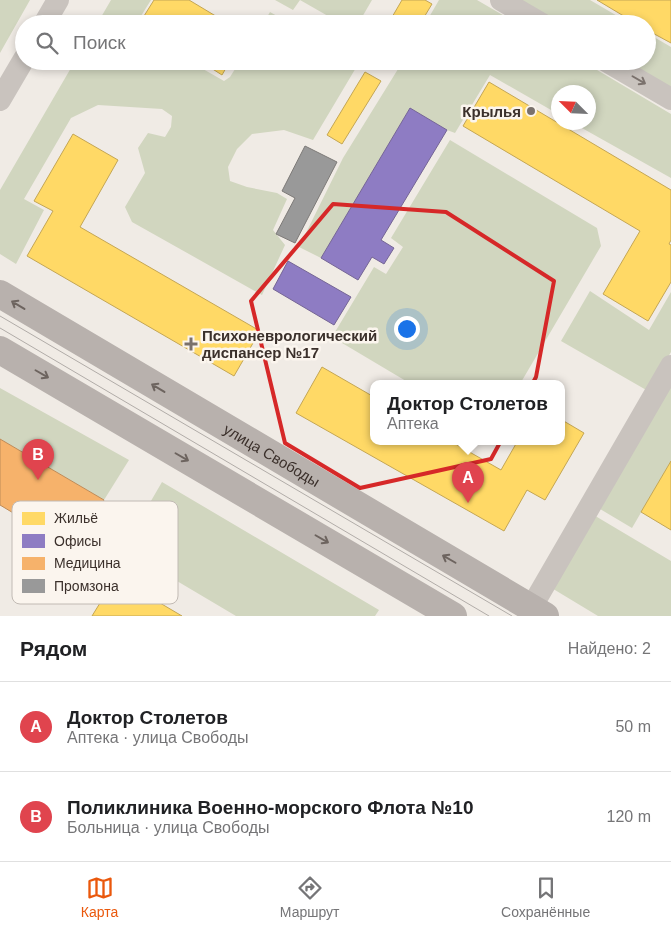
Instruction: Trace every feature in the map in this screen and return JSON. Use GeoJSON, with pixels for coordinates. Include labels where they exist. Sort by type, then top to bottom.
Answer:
{"type":"FeatureCollection","features":[{"type":"Feature","properties":{"kind":"main road","name":"улица Свободы"},"geometry":{"type":"LineString","coordinates":[[0,294],[538,612]]}},
{"type":"Feature","properties":{"kind":"main road"},"geometry":{"type":"LineString","coordinates":[[0,350],[453,616]]}},
{"type":"Feature","properties":{"kind":"street"},"geometry":{"type":"LineString","coordinates":[[49,15],[58,0]]}},
{"type":"Feature","properties":{"kind":"street"},"geometry":{"type":"LineString","coordinates":[[501,0],[527,15]]}},
{"type":"Feature","properties":{"kind":"street"},"geometry":{"type":"LineString","coordinates":[[0,100],[18,70]]}},
{"type":"Feature","properties":{"kind":"street"},"geometry":{"type":"LineString","coordinates":[[621,70],[671,99]]}},
{"type":"Feature","properties":{"kind":"street"},"geometry":{"type":"LineString","coordinates":[[538,612],[671,366]]}},
{"type":"Feature","properties":{"kind":"highlighted area"},"geometry":{"type":"Polygon","coordinates":[[[333,204],[446,212],[554,281],[536,377],[491,459],[360,488],[285,443],[251,301],[333,204]]]}},
{"type":"Feature","properties":{"kind":"green space"},"geometry":{"type":"Polygon","coordinates":[[[0,0],[30,0],[22,15],[15,15],[15,26],[0,53],[0,0]]]}},
{"type":"Feature","properties":{"kind":"green space"},"geometry":{"type":"Polygon","coordinates":[[[111,0],[151,0],[142,15],[102,15],[111,0]]]}},
{"type":"Feature","properties":{"kind":"green space"},"geometry":{"type":"Polygon","coordinates":[[[275,0],[300,0],[293,10],[275,0]]]}},
{"type":"Feature","properties":{"kind":"green space"},"geometry":{"type":"Polygon","coordinates":[[[300,0],[372,0],[363,15],[326,15],[300,0]]]}},
{"type":"Feature","properties":{"kind":"green space"},"geometry":{"type":"Polygon","coordinates":[[[439,0],[477,0],[503,15],[430,15],[439,0]]]}},
{"type":"Feature","properties":{"kind":"green space"},"geometry":{"type":"Polygon","coordinates":[[[510,0],[590,0],[616,15],[536,15],[510,0]]]}},
{"type":"Feature","properties":{"kind":"green space"},"geometry":{"type":"Polygon","coordinates":[[[656,38],[671,47],[671,92],[633,70],[656,70],[656,38]]]}},
{"type":"Feature","properties":{"kind":"green space"},"geometry":{"type":"Polygon","coordinates":[[[70,70],[205,70],[224,81],[230,77],[234,70],[355,70],[313,140],[284,130],[252,134],[237,149],[228,167],[230,181],[247,187],[277,193],[287,199],[273,230],[285,245],[262,295],[132,222],[125,207],[145,173],[138,148],[148,133],[165,137],[171,127],[172,116],[162,109],[98,105],[71,118],[24,199],[44,210],[16,264],[0,254],[0,190],[70,70]]]}},
{"type":"Feature","properties":{"kind":"green space"},"geometry":{"type":"Polygon","coordinates":[[[397,70],[597,70],[671,114],[671,178],[585,130],[596,130],[596,85],[551,85],[551,110],[490,75],[455,133],[410,108],[321,258],[299,247],[343,158],[397,70]]]}},
{"type":"Feature","properties":{"kind":"green space"},"geometry":{"type":"Polygon","coordinates":[[[450,140],[597,228],[601,246],[522,380],[404,380],[332,337],[374,267],[386,274],[403,247],[391,238],[450,140]]]}},
{"type":"Feature","properties":{"kind":"green space"},"geometry":{"type":"Polygon","coordinates":[[[590,291],[649,330],[671,292],[671,352],[648,391],[561,341],[590,291]]]}},
{"type":"Feature","properties":{"kind":"green space"},"geometry":{"type":"Polygon","coordinates":[[[671,375],[671,461],[632,528],[595,506],[671,375]]]}},
{"type":"Feature","properties":{"kind":"green space"},"geometry":{"type":"Polygon","coordinates":[[[0,388],[129,460],[104,500],[0,439],[0,388]]]}},
{"type":"Feature","properties":{"kind":"green space"},"geometry":{"type":"Polygon","coordinates":[[[162,482],[379,610],[375,616],[236,616],[178,582],[178,501],[151,501],[162,482]]]}},
{"type":"Feature","properties":{"kind":"green space"},"geometry":{"type":"Polygon","coordinates":[[[592,514],[671,561],[671,616],[598,616],[550,587],[592,514]]]}},
{"type":"Feature","properties":{"kind":"building: Жильё"},"geometry":{"type":"Polygon","coordinates":[[[154,0],[189,0],[214,15],[145,15],[154,0]]]}},
{"type":"Feature","properties":{"kind":"building: Жильё"},"geometry":{"type":"Polygon","coordinates":[[[402,0],[425,0],[432,4],[425,15],[393,15],[402,0]]]}},
{"type":"Feature","properties":{"kind":"building: Жильё"},"geometry":{"type":"Polygon","coordinates":[[[597,0],[671,0],[671,43],[656,35],[656,15],[622,15],[597,0]]]}},
{"type":"Feature","properties":{"kind":"building: Жильё"},"geometry":{"type":"Polygon","coordinates":[[[214,70],[225,70],[222,75],[214,70]]]}},
{"type":"Feature","properties":{"kind":"building: Жильё"},"geometry":{"type":"Polygon","coordinates":[[[365,72],[381,81],[342,144],[327,135],[365,72]]]}},
{"type":"Feature","properties":{"kind":"building: Жильё"},"geometry":{"type":"Polygon","coordinates":[[[489,82],[551,119],[551,130],[570,130],[671,190],[671,240],[669,244],[671,245],[671,282],[648,321],[603,294],[640,231],[463,126],[489,82]]]}},
{"type":"Feature","properties":{"kind":"building: Жильё"},"geometry":{"type":"Polygon","coordinates":[[[73,134],[118,160],[80,227],[260,331],[234,376],[27,256],[53,211],[34,201],[73,134]]]}},
{"type":"Feature","properties":{"kind":"building: Жильё"},"geometry":{"type":"Polygon","coordinates":[[[322,367],[370,395],[370,445],[457,445],[501,470],[515,445],[565,445],[565,422],[584,433],[545,500],[527,490],[504,531],[296,413],[322,367]]]}},
{"type":"Feature","properties":{"kind":"building: Жильё"},"geometry":{"type":"Polygon","coordinates":[[[671,461],[671,530],[641,512],[671,461]]]}},
{"type":"Feature","properties":{"kind":"building: Жильё"},"geometry":{"type":"Polygon","coordinates":[[[99,604],[162,604],[182,616],[92,616],[99,604]]]}},
{"type":"Feature","properties":{"kind":"building: Офисы"},"geometry":{"type":"Polygon","coordinates":[[[410,108],[447,130],[381,240],[394,248],[384,264],[372,257],[358,280],[321,258],[410,108]]]}},
{"type":"Feature","properties":{"kind":"building: Офисы"},"geometry":{"type":"Polygon","coordinates":[[[288,261],[351,297],[334,325],[273,289],[288,261]]]}},
{"type":"Feature","properties":{"kind":"building: Медицина"},"geometry":{"type":"Polygon","coordinates":[[[0,439],[104,500],[12,501],[12,512],[0,505],[0,439]]]}},
{"type":"Feature","properties":{"kind":"building: Промзона"},"geometry":{"type":"Polygon","coordinates":[[[305,146],[337,162],[295,243],[276,234],[295,198],[282,191],[305,146]]]}},
{"type":"Feature","properties":{"kind":"tram line"},"geometry":{"type":"LineString","coordinates":[[0,316],[512,616]]}},
{"type":"Feature","properties":{"kind":"tram line"},"geometry":{"type":"LineString","coordinates":[[0,328],[489,616]]}},
{"type":"Feature","properties":{"kind":"place","name":"Крылья"},"geometry":{"type":"Point","coordinates":[531,111]}},
{"type":"Feature","properties":{"kind":"place","name":"Психоневрологический диспансер №17"},"geometry":{"type":"Point","coordinates":[191,344]}},
{"type":"Feature","properties":{"kind":"place","name":"Поликлиника Военно-морского Флота №10"},"geometry":{"type":"Point","coordinates":[38,480]}},
{"type":"Feature","properties":{"kind":"place","name":"Доктор Столетов"},"geometry":{"type":"Point","coordinates":[468,503]}}]}
